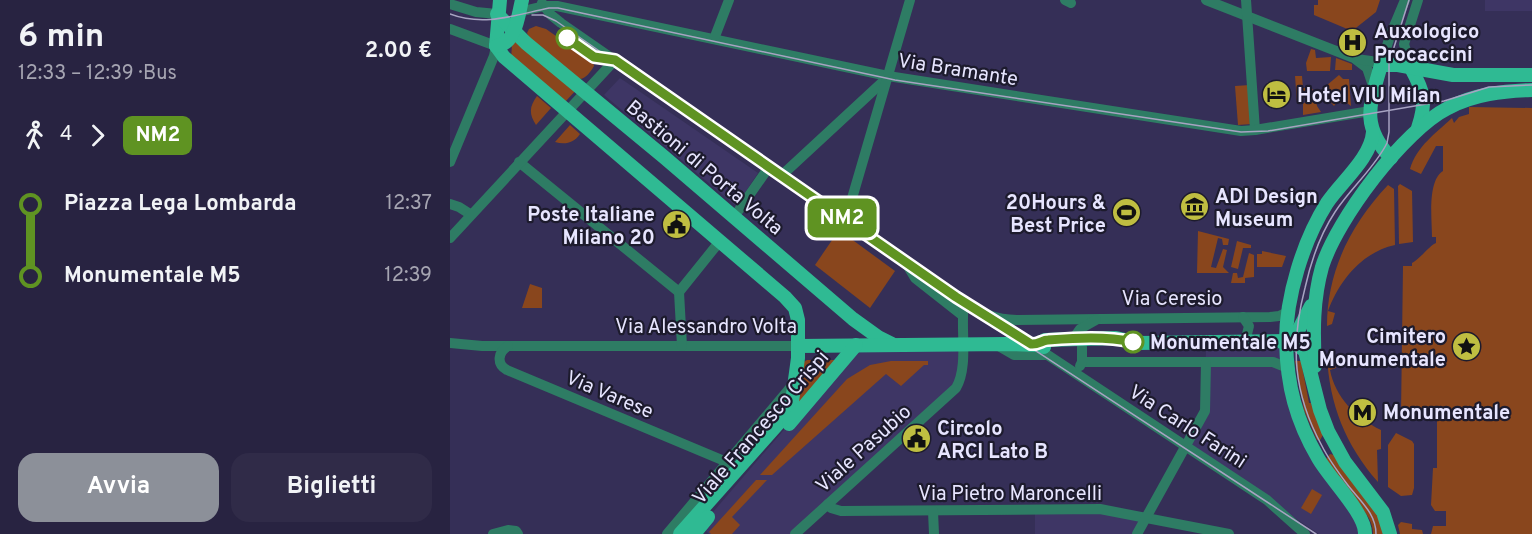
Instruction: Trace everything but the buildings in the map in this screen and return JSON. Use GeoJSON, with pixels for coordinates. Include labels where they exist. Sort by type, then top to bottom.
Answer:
{"type":"FeatureCollection","features":[{"type":"Feature","properties":{"kind":"main road"},"geometry":{"type":"LineString","coordinates":[[496,46],[505,43],[514,31],[521,6],[499,7],[496,46],[510,63],[791,303],[797,314],[798,346]]}},
{"type":"Feature","properties":{"kind":"main road","name":"Bastioni di Porta Volta"},"geometry":{"type":"LineString","coordinates":[[499,7],[514,31],[853,319],[892,344]]}},
{"type":"Feature","properties":{"kind":"main road"},"geometry":{"type":"LineString","coordinates":[[1391,158],[1377,143],[1370,111],[1374,89],[1386,65],[1470,76],[1532,75]]}},
{"type":"Feature","properties":{"kind":"main road"},"geometry":{"type":"LineString","coordinates":[[1411,68],[1424,96],[1423,112],[1417,130]]}},
{"type":"Feature","properties":{"kind":"main road"},"geometry":{"type":"LineString","coordinates":[[1316,392],[1314,340],[1316,295],[1325,258],[1340,226],[1353,207],[1391,158],[1432,117],[1450,106],[1486,94],[1510,90],[1532,90]]}},
{"type":"Feature","properties":{"kind":"main road"},"geometry":{"type":"LineString","coordinates":[[1365,534],[1365,525],[1360,516],[1322,466],[1294,407],[1286,341],[1299,266],[1314,227],[1335,191],[1365,155],[1371,144],[1373,132]]}},
{"type":"Feature","properties":{"kind":"main road"},"geometry":{"type":"LineString","coordinates":[[1286,341],[1303,323],[1316,295]]}},
{"type":"Feature","properties":{"kind":"main road"},"geometry":{"type":"LineString","coordinates":[[853,319],[856,327],[856,345]]}},
{"type":"Feature","properties":{"kind":"main road","name":"Via Ceresio"},"geometry":{"type":"LineString","coordinates":[[1038,348],[1116,338],[1138,343],[1286,341]]}},
{"type":"Feature","properties":{"kind":"main road"},"geometry":{"type":"LineString","coordinates":[[1286,341],[1305,351],[1320,410],[1328,431],[1339,451],[1383,512],[1390,534]]}},
{"type":"Feature","properties":{"kind":"main road","name":"Via Alessandro Volta"},"geometry":{"type":"LineString","coordinates":[[798,346],[995,344],[1038,348]]}},
{"type":"Feature","properties":{"kind":"main road","name":"Viale Francesco Crispi"},"geometry":{"type":"LineString","coordinates":[[693,534],[856,345]]}},
{"type":"Feature","properties":{"kind":"main road","name":"Viale Francesco Crispi"},"geometry":{"type":"LineString","coordinates":[[680,534],[789,413],[793,404],[798,346]]}},
{"type":"Feature","properties":{"kind":"main road"},"geometry":{"type":"LineString","coordinates":[[1310,444],[1320,443],[1328,431]]}},
{"type":"Feature","properties":{"kind":"main road"},"geometry":{"type":"LineString","coordinates":[[1322,466],[1326,453],[1332,450],[1339,451]]}},
{"type":"Feature","properties":{"kind":"street"},"geometry":{"type":"LineString","coordinates":[[714,39],[729,0]]}},
{"type":"Feature","properties":{"kind":"street"},"geometry":{"type":"LineString","coordinates":[[843,219],[848,212],[910,0]]}},
{"type":"Feature","properties":{"kind":"street"},"geometry":{"type":"LineString","coordinates":[[1206,0],[1354,58],[1386,65],[1389,38],[1405,0]]}},
{"type":"Feature","properties":{"kind":"street"},"geometry":{"type":"LineString","coordinates":[[1246,0],[1255,130]]}},
{"type":"Feature","properties":{"kind":"street"},"geometry":{"type":"LineString","coordinates":[[1411,68],[1405,53],[1404,41],[1418,0]]}},
{"type":"Feature","properties":{"kind":"street"},"geometry":{"type":"LineString","coordinates":[[521,6],[542,3]]}},
{"type":"Feature","properties":{"kind":"street","name":"Via Bramante"},"geometry":{"type":"LineString","coordinates":[[542,3],[888,76],[1230,129],[1255,130],[1370,111]]}},
{"type":"Feature","properties":{"kind":"street","name":"Via Ceresio"},"geometry":{"type":"LineString","coordinates":[[542,3],[561,23],[987,316],[999,319],[1089,320],[1275,317],[1290,311]]}},
{"type":"Feature","properties":{"kind":"street"},"geometry":{"type":"LineString","coordinates":[[450,4],[476,12],[499,7]]}},
{"type":"Feature","properties":{"kind":"street"},"geometry":{"type":"LineString","coordinates":[[450,29],[496,46],[494,56],[450,162]]}},
{"type":"Feature","properties":{"kind":"street"},"geometry":{"type":"LineString","coordinates":[[1354,58],[1367,68],[1374,89]]}},
{"type":"Feature","properties":{"kind":"street"},"geometry":{"type":"LineString","coordinates":[[450,238],[615,60]]}},
{"type":"Feature","properties":{"kind":"street"},"geometry":{"type":"LineString","coordinates":[[781,176],[888,76]]}},
{"type":"Feature","properties":{"kind":"street"},"geometry":{"type":"LineString","coordinates":[[861,102],[871,102],[878,110]]}},
{"type":"Feature","properties":{"kind":"street"},"geometry":{"type":"LineString","coordinates":[[519,162],[528,172],[679,292]]}},
{"type":"Feature","properties":{"kind":"street"},"geometry":{"type":"LineString","coordinates":[[734,217],[768,167]]}},
{"type":"Feature","properties":{"kind":"street"},"geometry":{"type":"LineString","coordinates":[[455,205],[470,214]]}},
{"type":"Feature","properties":{"kind":"street"},"geometry":{"type":"LineString","coordinates":[[682,346],[679,292],[720,241]]}},
{"type":"Feature","properties":{"kind":"street"},"geometry":{"type":"LineString","coordinates":[[904,261],[915,278],[962,315]]}},
{"type":"Feature","properties":{"kind":"street"},"geometry":{"type":"LineString","coordinates":[[962,344],[964,302]]}},
{"type":"Feature","properties":{"kind":"street","name":"Via Ceresio"},"geometry":{"type":"LineString","coordinates":[[1243,317],[1249,327],[1245,342]]}},
{"type":"Feature","properties":{"kind":"street"},"geometry":{"type":"LineString","coordinates":[[1075,374],[1082,362],[1083,332],[1089,320]]}},
{"type":"Feature","properties":{"kind":"street","name":"Via Alessandro Volta"},"geometry":{"type":"LineString","coordinates":[[450,343],[477,346],[798,346]]}},
{"type":"Feature","properties":{"kind":"street","name":"Viale Pasubio"},"geometry":{"type":"LineString","coordinates":[[802,532],[828,504],[956,388],[962,375],[962,344]]}},
{"type":"Feature","properties":{"kind":"street"},"geometry":{"type":"LineString","coordinates":[[995,344],[1011,355],[1038,348]]}},
{"type":"Feature","properties":{"kind":"street","name":"Via Varese"},"geometry":{"type":"LineString","coordinates":[[508,346],[502,351],[499,359],[507,370],[722,460],[726,464]]}},
{"type":"Feature","properties":{"kind":"street","name":"Via Carlo Farini"},"geometry":{"type":"LineString","coordinates":[[1038,348],[1267,500],[1305,534]]}},
{"type":"Feature","properties":{"kind":"street"},"geometry":{"type":"LineString","coordinates":[[1082,362],[1273,362],[1288,368]]}},
{"type":"Feature","properties":{"kind":"street"},"geometry":{"type":"LineString","coordinates":[[1137,534],[1205,411],[1206,362]]}},
{"type":"Feature","properties":{"kind":"street","name":"Viale Francesco Crispi"},"geometry":{"type":"LineString","coordinates":[[667,534],[795,381]]}},
{"type":"Feature","properties":{"kind":"street","name":"Via Pietro Maroncelli"},"geometry":{"type":"LineString","coordinates":[[828,504],[831,508],[841,512],[1100,509],[1229,534]]}},
{"type":"Feature","properties":{"kind":"street"},"geometry":{"type":"LineString","coordinates":[[933,511],[934,534]]}},
{"type":"Feature","properties":{"kind":"street"},"geometry":{"type":"LineString","coordinates":[[493,534],[508,530],[517,532]]}},
{"type":"Feature","properties":{"kind":"shaded area"},"geometry":{"type":"Polygon","coordinates":[[[1318,0],[1380,0],[1376,12],[1352,31],[1314,15],[1314,5],[1318,5],[1318,0]]]}},
{"type":"Feature","properties":{"kind":"shaded area"},"geometry":{"type":"Polygon","coordinates":[[[1485,0],[1532,0],[1532,11],[1485,11],[1485,0]]]}},
{"type":"Feature","properties":{"kind":"shaded area"},"geometry":{"type":"Polygon","coordinates":[[[536,26],[546,29],[593,62],[594,66],[584,78],[579,79],[529,37],[527,33],[529,29],[536,26]]]}},
{"type":"Feature","properties":{"kind":"shaded area"},"geometry":{"type":"Polygon","coordinates":[[[516,40],[578,88],[565,102],[511,60],[512,44],[516,40]]]}},
{"type":"Feature","properties":{"kind":"shaded area"},"geometry":{"type":"Polygon","coordinates":[[[1311,49],[1315,50],[1316,58],[1331,57],[1330,71],[1307,71],[1306,63],[1311,49]]]}},
{"type":"Feature","properties":{"kind":"shaded area"},"geometry":{"type":"Polygon","coordinates":[[[1336,58],[1352,64],[1352,70],[1335,70],[1336,58]]]}},
{"type":"Feature","properties":{"kind":"shaded area"},"geometry":{"type":"Polygon","coordinates":[[[1339,75],[1343,79],[1349,79],[1351,106],[1344,101],[1341,103],[1338,101],[1334,106],[1320,91],[1339,75]]]}},
{"type":"Feature","properties":{"kind":"shaded area"},"geometry":{"type":"Polygon","coordinates":[[[1295,76],[1302,76],[1303,88],[1311,87],[1313,90],[1297,103],[1295,76]]]}},
{"type":"Feature","properties":{"kind":"shaded area"},"geometry":{"type":"Polygon","coordinates":[[[620,78],[758,173],[736,206],[604,95],[620,78]]]}},
{"type":"Feature","properties":{"kind":"shaded area"},"geometry":{"type":"Polygon","coordinates":[[[1250,85],[1252,124],[1238,125],[1235,86],[1250,85]]]}},
{"type":"Feature","properties":{"kind":"shaded area"},"geometry":{"type":"Polygon","coordinates":[[[1316,93],[1322,99],[1316,99],[1321,112],[1303,115],[1303,104],[1316,93]]]}},
{"type":"Feature","properties":{"kind":"shaded area"},"geometry":{"type":"Polygon","coordinates":[[[537,96],[551,108],[536,125],[531,110],[537,96]]]}},
{"type":"Feature","properties":{"kind":"shaded area","name":"Cimitero Monumentale"},"geometry":{"type":"Polygon","coordinates":[[[1469,107],[1532,108],[1532,534],[1431,534],[1433,526],[1446,526],[1446,511],[1435,511],[1431,505],[1433,468],[1437,468],[1437,414],[1401,414],[1403,266],[1412,266],[1412,263],[1436,243],[1436,237],[1432,237],[1431,201],[1435,183],[1443,171],[1443,146],[1436,146],[1421,174],[1410,169],[1417,154],[1427,141],[1452,118],[1454,123],[1459,117],[1469,114],[1469,107]]]}},
{"type":"Feature","properties":{"kind":"shaded area"},"geometry":{"type":"Polygon","coordinates":[[[570,125],[580,134],[578,137],[569,142],[555,142],[570,125]]]}},
{"type":"Feature","properties":{"kind":"shaded area"},"geometry":{"type":"Polygon","coordinates":[[[1400,184],[1412,191],[1413,242],[1399,244],[1398,186],[1400,184]]]}},
{"type":"Feature","properties":{"kind":"shaded area"},"geometry":{"type":"Polygon","coordinates":[[[1388,185],[1394,189],[1395,245],[1372,254],[1353,269],[1338,289],[1328,311],[1335,313],[1332,324],[1327,326],[1328,306],[1331,286],[1344,250],[1352,232],[1388,185]]]}},
{"type":"Feature","properties":{"kind":"shaded area"},"geometry":{"type":"Polygon","coordinates":[[[839,230],[895,271],[870,308],[815,265],[839,230]]]}},
{"type":"Feature","properties":{"kind":"shaded area"},"geometry":{"type":"Polygon","coordinates":[[[1198,231],[1229,239],[1228,245],[1223,245],[1222,239],[1218,238],[1211,267],[1216,268],[1223,249],[1227,250],[1223,267],[1229,273],[1197,273],[1198,231]]]}},
{"type":"Feature","properties":{"kind":"shaded area"},"geometry":{"type":"Polygon","coordinates":[[[1237,241],[1251,245],[1251,248],[1243,248],[1238,269],[1231,267],[1237,241]]]}},
{"type":"Feature","properties":{"kind":"shaded area"},"geometry":{"type":"Polygon","coordinates":[[[1262,251],[1286,256],[1282,267],[1257,267],[1257,254],[1262,254],[1262,251]]]}},
{"type":"Feature","properties":{"kind":"shaded area"},"geometry":{"type":"Polygon","coordinates":[[[1249,253],[1254,255],[1254,277],[1245,278],[1245,283],[1231,283],[1233,273],[1237,273],[1238,278],[1243,277],[1249,253]]]}},
{"type":"Feature","properties":{"kind":"shaded area"},"geometry":{"type":"Polygon","coordinates":[[[530,284],[542,288],[542,308],[522,308],[530,284]]]}},
{"type":"Feature","properties":{"kind":"shaded area"},"geometry":{"type":"Polygon","coordinates":[[[1285,342],[1291,401],[1365,534],[1319,534],[1186,446],[1205,411],[1206,344],[1285,342]]]}},
{"type":"Feature","properties":{"kind":"shaded area"},"geometry":{"type":"Polygon","coordinates":[[[962,344],[959,382],[795,534],[709,534],[701,526],[856,346],[962,344]]]}},
{"type":"Feature","properties":{"kind":"shaded area"},"geometry":{"type":"Polygon","coordinates":[[[1327,355],[1332,358],[1336,368],[1330,370],[1342,398],[1355,413],[1381,430],[1381,449],[1377,450],[1378,482],[1357,454],[1341,423],[1331,390],[1327,355]]]}},
{"type":"Feature","properties":{"kind":"shaded area"},"geometry":{"type":"Polygon","coordinates":[[[807,360],[842,360],[800,404],[798,400],[802,363],[807,360]]]}},
{"type":"Feature","properties":{"kind":"shaded area"},"geometry":{"type":"Polygon","coordinates":[[[891,361],[928,361],[928,365],[924,365],[901,386],[886,374],[772,475],[760,475],[847,379],[870,365],[891,361]]]}},
{"type":"Feature","properties":{"kind":"shaded area"},"geometry":{"type":"Polygon","coordinates":[[[1295,361],[1301,361],[1309,403],[1311,403],[1323,435],[1320,440],[1317,440],[1304,410],[1295,361]]]}},
{"type":"Feature","properties":{"kind":"shaded area"},"geometry":{"type":"Polygon","coordinates":[[[1396,433],[1414,444],[1412,495],[1401,496],[1388,487],[1388,445],[1396,433]]]}},
{"type":"Feature","properties":{"kind":"shaded area"},"geometry":{"type":"Polygon","coordinates":[[[1330,454],[1334,455],[1371,502],[1377,512],[1383,534],[1373,534],[1367,516],[1326,459],[1330,454]]]}},
{"type":"Feature","properties":{"kind":"shaded area"},"geometry":{"type":"Polygon","coordinates":[[[756,480],[767,480],[732,517],[740,525],[732,534],[711,534],[709,532],[756,480]]]}},
{"type":"Feature","properties":{"kind":"shaded area"},"geometry":{"type":"Polygon","coordinates":[[[1312,489],[1322,495],[1311,514],[1301,508],[1312,489]]]}},
{"type":"Feature","properties":{"kind":"shaded area"},"geometry":{"type":"Polygon","coordinates":[[[1100,509],[1146,518],[1137,534],[1035,534],[1035,511],[1100,509]]]}},
{"type":"Feature","properties":{"kind":"shaded area"},"geometry":{"type":"Polygon","coordinates":[[[1401,522],[1412,524],[1412,529],[1422,530],[1423,534],[1400,534],[1398,525],[1401,522]]]}},
{"type":"Feature","properties":{"kind":"tram line"},"geometry":{"type":"LineString","coordinates":[[1376,534],[1370,513],[1334,466],[1312,426],[1300,388],[1296,349],[1297,329],[1310,268],[1324,230],[1341,203],[1387,143],[1389,63],[1409,0]]}},
{"type":"Feature","properties":{"kind":"tram line"},"geometry":{"type":"LineString","coordinates":[[450,14],[475,20],[487,20],[558,8],[895,80],[1241,132],[1268,131],[1444,101],[1489,87],[1532,85]]}},
{"type":"Feature","properties":{"kind":"tram line"},"geometry":{"type":"LineString","coordinates":[[532,15],[543,15],[556,21],[955,298],[1316,534]]}},
{"type":"Feature","properties":{"kind":"bus line","name":"NM2"},"geometry":{"type":"LineString","coordinates":[[567,38],[594,57],[615,60],[956,297],[1031,344],[1037,345],[1045,340],[1116,338],[1133,342]]}},
{"type":"Feature","properties":{"kind":"place","name":"Auxologico Procaccini"},"geometry":{"type":"Point","coordinates":[1353,42]}},
{"type":"Feature","properties":{"kind":"place","name":"Hotel VIU Milan"},"geometry":{"type":"Point","coordinates":[1276,95]}},
{"type":"Feature","properties":{"kind":"place","name":"ADI Design Museum"},"geometry":{"type":"Point","coordinates":[1194,207]}},
{"type":"Feature","properties":{"kind":"place","name":"20Hours & Best Price"},"geometry":{"type":"Point","coordinates":[1127,213]}},
{"type":"Feature","properties":{"kind":"place","name":"Poste Italiane Milano 20"},"geometry":{"type":"Point","coordinates":[676,225]}},
{"type":"Feature","properties":{"kind":"place","name":"Monumentale M5"},"geometry":{"type":"Point","coordinates":[1133,342]}},
{"type":"Feature","properties":{"kind":"place","name":"Cimitero Monumentale"},"geometry":{"type":"Point","coordinates":[1467,347]}},
{"type":"Feature","properties":{"kind":"place","name":"Monumentale"},"geometry":{"type":"Point","coordinates":[1362,412]}},
{"type":"Feature","properties":{"kind":"place","name":"Circolo ARCI Lato B"},"geometry":{"type":"Point","coordinates":[916,439]}}]}
